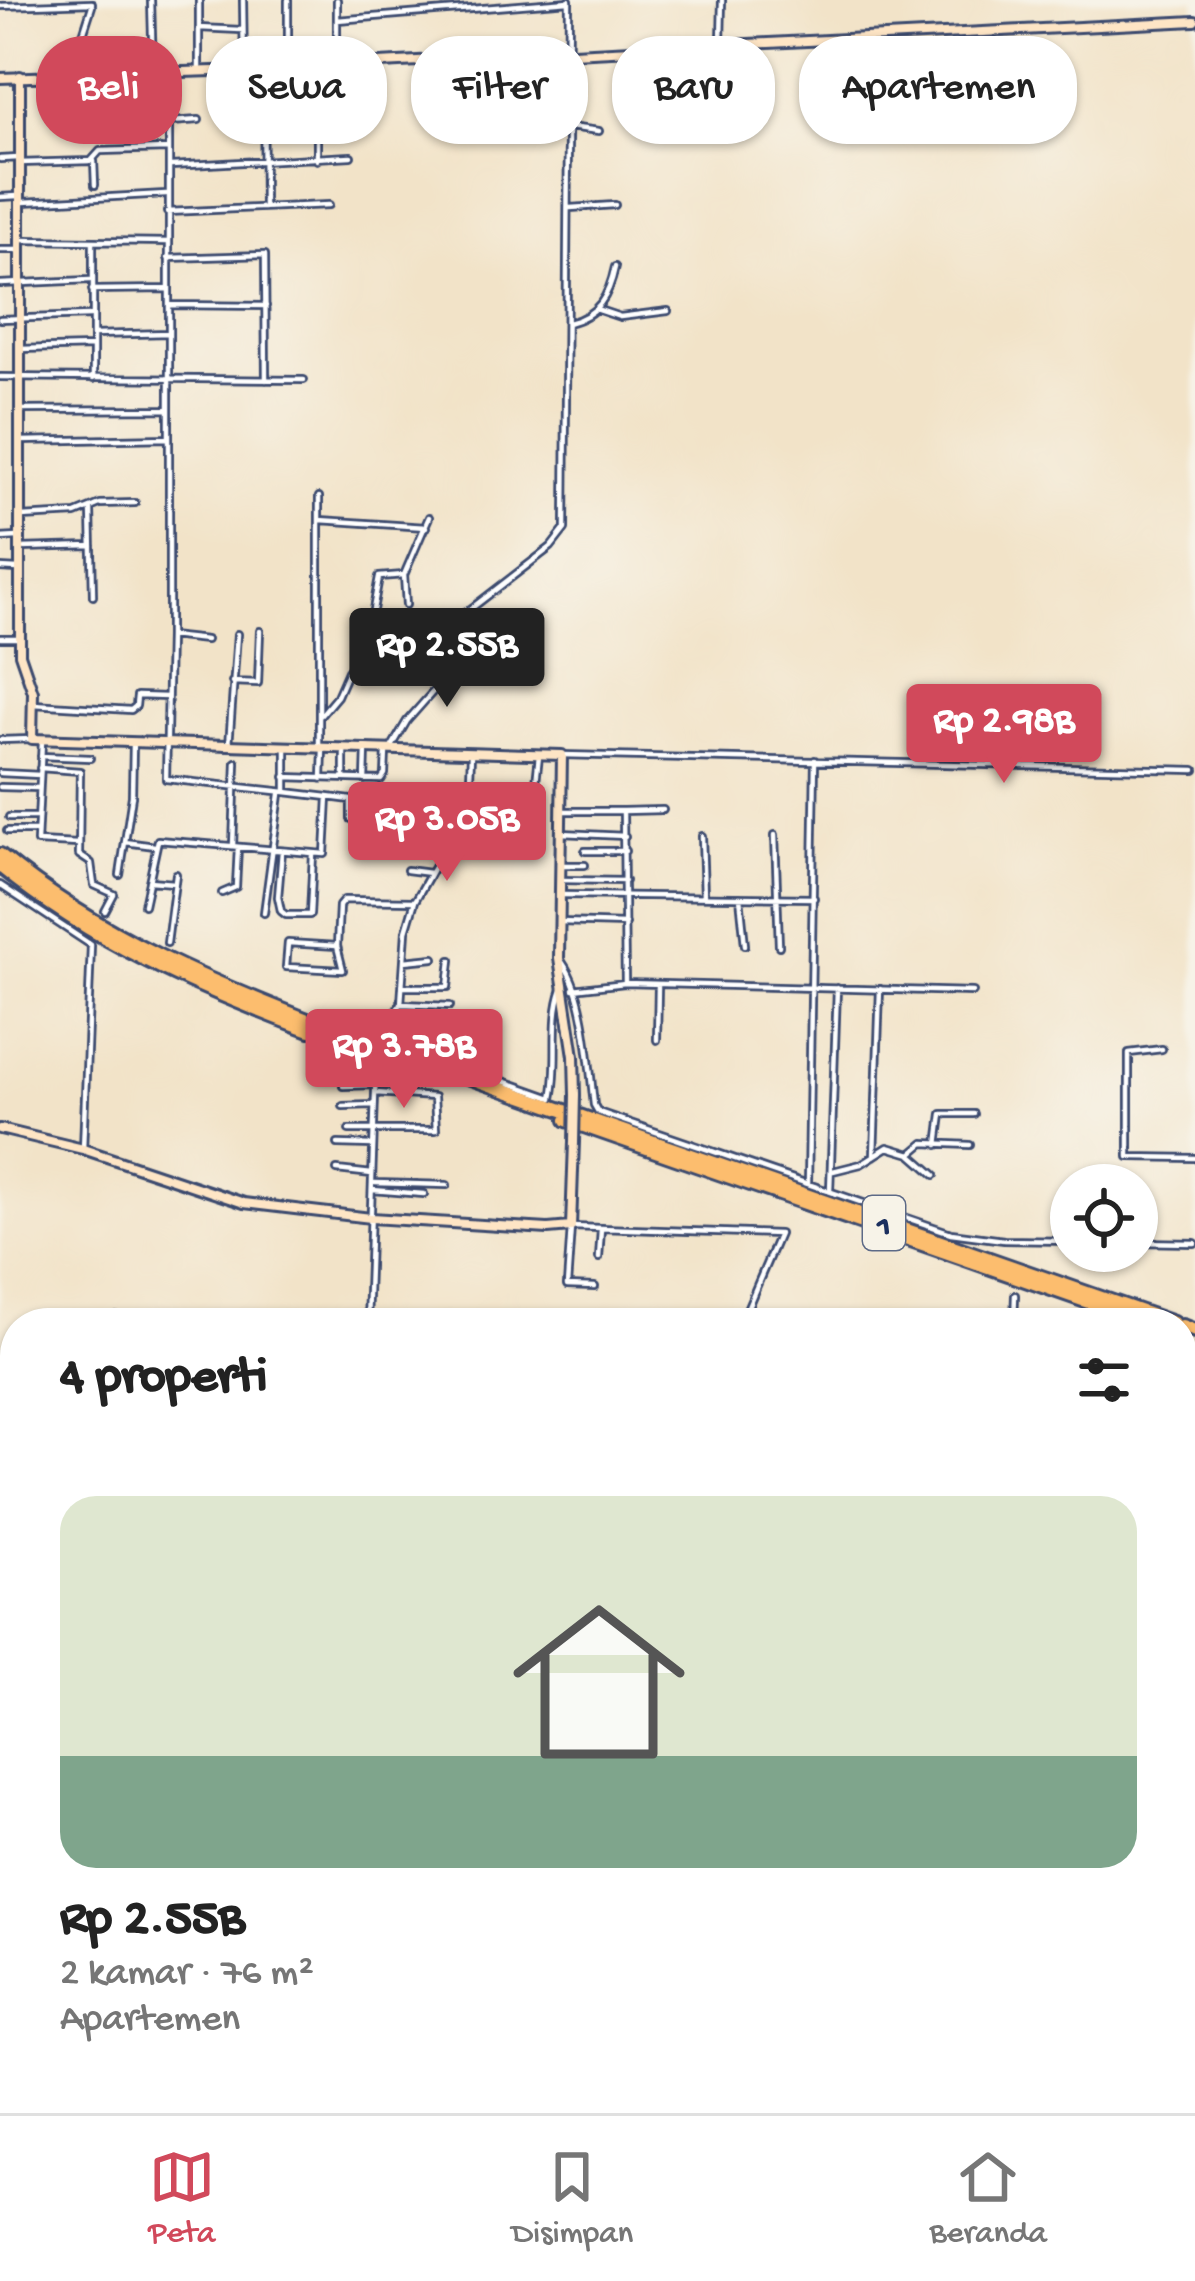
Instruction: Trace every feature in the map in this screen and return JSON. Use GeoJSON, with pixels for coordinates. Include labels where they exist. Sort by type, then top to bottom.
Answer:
{"type":"FeatureCollection","features":[{"type":"Feature","properties":{"kind":"highway","name":"1"},"geometry":{"type":"LineString","coordinates":[[0,855],[96,924],[233,992],[1130,1308]]}},
{"type":"Feature","properties":{"kind":"highway","name":"1"},"geometry":{"type":"LineString","coordinates":[[0,869],[47,904],[162,970],[270,1016],[1106,1308]]}},
{"type":"Feature","properties":{"kind":"street"},"geometry":{"type":"LineString","coordinates":[[151,0],[152,36]]}},
{"type":"Feature","properties":{"kind":"street"},"geometry":{"type":"LineString","coordinates":[[199,0],[199,70]]}},
{"type":"Feature","properties":{"kind":"street"},"geometry":{"type":"LineString","coordinates":[[243,0],[244,36]]}},
{"type":"Feature","properties":{"kind":"street"},"geometry":{"type":"LineString","coordinates":[[288,0],[288,36]]}},
{"type":"Feature","properties":{"kind":"street"},"geometry":{"type":"LineString","coordinates":[[337,0],[337,36]]}},
{"type":"Feature","properties":{"kind":"street"},"geometry":{"type":"LineString","coordinates":[[478,0],[478,9]]}},
{"type":"Feature","properties":{"kind":"street"},"geometry":{"type":"LineString","coordinates":[[721,36],[722,0]]}},
{"type":"Feature","properties":{"kind":"street"},"geometry":{"type":"LineString","coordinates":[[337,20],[569,1],[568,36]]}},
{"type":"Feature","properties":{"kind":"street"},"geometry":{"type":"LineString","coordinates":[[0,5],[92,2],[84,36]]}},
{"type":"Feature","properties":{"kind":"street"},"geometry":{"type":"LineString","coordinates":[[775,42],[1195,21]]}},
{"type":"Feature","properties":{"kind":"street"},"geometry":{"type":"LineString","coordinates":[[199,28],[244,29]]}},
{"type":"Feature","properties":{"kind":"street"},"geometry":{"type":"LineString","coordinates":[[182,71],[206,70]]}},
{"type":"Feature","properties":{"kind":"street"},"geometry":{"type":"LineString","coordinates":[[20,76],[21,662],[31,682],[41,756],[40,844],[78,844]]}},
{"type":"Feature","properties":{"kind":"street"},"geometry":{"type":"LineString","coordinates":[[0,78],[36,76]]}},
{"type":"Feature","properties":{"kind":"street"},"geometry":{"type":"LineString","coordinates":[[182,119],[199,120]]}},
{"type":"Feature","properties":{"kind":"street"},"geometry":{"type":"LineString","coordinates":[[588,129],[598,130]]}},
{"type":"Feature","properties":{"kind":"street"},"geometry":{"type":"LineString","coordinates":[[170,144],[166,194],[166,779],[351,800],[351,819]]}},
{"type":"Feature","properties":{"kind":"street"},"geometry":{"type":"LineString","coordinates":[[264,208],[266,144]]}},
{"type":"Feature","properties":{"kind":"street"},"geometry":{"type":"LineString","coordinates":[[317,144],[317,160]]}},
{"type":"Feature","properties":{"kind":"street"},"geometry":{"type":"LineString","coordinates":[[286,777],[344,782],[384,778],[388,750],[438,686],[441,644],[452,624],[564,533],[569,144]]}},
{"type":"Feature","properties":{"kind":"street"},"geometry":{"type":"LineString","coordinates":[[95,185],[95,154],[100,151],[170,148]]}},
{"type":"Feature","properties":{"kind":"street"},"geometry":{"type":"LineString","coordinates":[[170,166],[351,156]]}},
{"type":"Feature","properties":{"kind":"street"},"geometry":{"type":"LineString","coordinates":[[0,159],[94,161]]}},
{"type":"Feature","properties":{"kind":"street"},"geometry":{"type":"LineString","coordinates":[[0,196],[166,194]]}},
{"type":"Feature","properties":{"kind":"street"},"geometry":{"type":"LineString","coordinates":[[166,212],[329,205]]}},
{"type":"Feature","properties":{"kind":"street"},"geometry":{"type":"LineString","coordinates":[[570,208],[615,205]]}},
{"type":"Feature","properties":{"kind":"street"},"geometry":{"type":"LineString","coordinates":[[0,250],[20,245],[169,242]]}},
{"type":"Feature","properties":{"kind":"street"},"geometry":{"type":"LineString","coordinates":[[93,243],[93,379]]}},
{"type":"Feature","properties":{"kind":"street"},"geometry":{"type":"LineString","coordinates":[[169,258],[264,254],[266,380]]}},
{"type":"Feature","properties":{"kind":"street"},"geometry":{"type":"LineString","coordinates":[[568,322],[596,309],[611,286],[615,267]]}},
{"type":"Feature","properties":{"kind":"street"},"geometry":{"type":"LineString","coordinates":[[0,284],[92,280]]}},
{"type":"Feature","properties":{"kind":"street"},"geometry":{"type":"LineString","coordinates":[[92,290],[169,289]]}},
{"type":"Feature","properties":{"kind":"street"},"geometry":{"type":"LineString","coordinates":[[169,305],[266,306]]}},
{"type":"Feature","properties":{"kind":"street"},"geometry":{"type":"LineString","coordinates":[[596,309],[620,317],[668,311]]}},
{"type":"Feature","properties":{"kind":"street"},"geometry":{"type":"LineString","coordinates":[[0,319],[93,316]]}},
{"type":"Feature","properties":{"kind":"street"},"geometry":{"type":"LineString","coordinates":[[93,335],[169,333]]}},
{"type":"Feature","properties":{"kind":"street"},"geometry":{"type":"LineString","coordinates":[[20,349],[92,347]]}},
{"type":"Feature","properties":{"kind":"street"},"geometry":{"type":"LineString","coordinates":[[0,377],[304,380]]}},
{"type":"Feature","properties":{"kind":"street"},"geometry":{"type":"LineString","coordinates":[[20,410],[168,409]]}},
{"type":"Feature","properties":{"kind":"street"},"geometry":{"type":"LineString","coordinates":[[20,441],[168,438]]}},
{"type":"Feature","properties":{"kind":"street"},"geometry":{"type":"LineString","coordinates":[[319,497],[322,780]]}},
{"type":"Feature","properties":{"kind":"street"},"geometry":{"type":"LineString","coordinates":[[20,517],[76,514],[100,504],[135,503]]}},
{"type":"Feature","properties":{"kind":"street"},"geometry":{"type":"LineString","coordinates":[[91,509],[93,596]]}},
{"type":"Feature","properties":{"kind":"street"},"geometry":{"type":"LineString","coordinates":[[406,605],[404,575],[429,517]]}},
{"type":"Feature","properties":{"kind":"street"},"geometry":{"type":"LineString","coordinates":[[320,520],[425,527]]}},
{"type":"Feature","properties":{"kind":"street"},"geometry":{"type":"LineString","coordinates":[[0,538],[92,546]]}},
{"type":"Feature","properties":{"kind":"street"},"geometry":{"type":"LineString","coordinates":[[0,568],[22,569]]}},
{"type":"Feature","properties":{"kind":"street"},"geometry":{"type":"LineString","coordinates":[[319,718],[366,648],[377,580],[384,574],[404,575]]}},
{"type":"Feature","properties":{"kind":"street"},"geometry":{"type":"LineString","coordinates":[[232,682],[258,683],[260,631]]}},
{"type":"Feature","properties":{"kind":"street"},"geometry":{"type":"LineString","coordinates":[[229,746],[237,634]]}},
{"type":"Feature","properties":{"kind":"street"},"geometry":{"type":"LineString","coordinates":[[169,637],[206,640]]}},
{"type":"Feature","properties":{"kind":"street"},"geometry":{"type":"LineString","coordinates":[[0,638],[20,638]]}},
{"type":"Feature","properties":{"kind":"street"},"geometry":{"type":"LineString","coordinates":[[33,704],[131,710],[137,696],[168,697]]}},
{"type":"Feature","properties":{"kind":"street"},"geometry":{"type":"LineString","coordinates":[[0,740],[1195,770]]}},
{"type":"Feature","properties":{"kind":"street"},"geometry":{"type":"LineString","coordinates":[[120,875],[132,796],[133,743]]}},
{"type":"Feature","properties":{"kind":"street"},"geometry":{"type":"LineString","coordinates":[[264,913],[270,850],[286,777],[286,747]]}},
{"type":"Feature","properties":{"kind":"street"},"geometry":{"type":"LineString","coordinates":[[344,749],[344,782]]}},
{"type":"Feature","properties":{"kind":"street"},"geometry":{"type":"LineString","coordinates":[[364,782],[367,749]]}},
{"type":"Feature","properties":{"kind":"street"},"geometry":{"type":"LineString","coordinates":[[471,753],[469,805],[415,901],[406,931],[401,1004],[376,1036],[552,1098],[558,1071],[558,1004],[568,989],[626,982],[973,992]]}},
{"type":"Feature","properties":{"kind":"street"},"geometry":{"type":"LineString","coordinates":[[536,791],[539,754]]}},
{"type":"Feature","properties":{"kind":"street"},"geometry":{"type":"LineString","coordinates":[[562,755],[559,958],[598,1112],[965,1236],[1050,1240]]}},
{"type":"Feature","properties":{"kind":"street"},"geometry":{"type":"LineString","coordinates":[[41,756],[90,758]]}},
{"type":"Feature","properties":{"kind":"street"},"geometry":{"type":"LineString","coordinates":[[808,1184],[815,760]]}},
{"type":"Feature","properties":{"kind":"street"},"geometry":{"type":"LineString","coordinates":[[222,893],[236,887],[236,762]]}},
{"type":"Feature","properties":{"kind":"street"},"geometry":{"type":"LineString","coordinates":[[0,773],[78,769],[79,855],[92,863],[94,886],[115,896],[105,911]]}},
{"type":"Feature","properties":{"kind":"street"},"geometry":{"type":"LineString","coordinates":[[81,777],[92,777]]}},
{"type":"Feature","properties":{"kind":"street"},"geometry":{"type":"LineString","coordinates":[[0,788],[39,788]]}},
{"type":"Feature","properties":{"kind":"street"},"geometry":{"type":"LineString","coordinates":[[144,904],[158,840],[326,853],[328,797]]}},
{"type":"Feature","properties":{"kind":"street"},"geometry":{"type":"LineString","coordinates":[[561,811],[663,810]]}},
{"type":"Feature","properties":{"kind":"street"},"geometry":{"type":"LineString","coordinates":[[623,811],[626,982]]}},
{"type":"Feature","properties":{"kind":"street"},"geometry":{"type":"LineString","coordinates":[[9,817],[38,817]]}},
{"type":"Feature","properties":{"kind":"street"},"geometry":{"type":"LineString","coordinates":[[7,831],[38,831]]}},
{"type":"Feature","properties":{"kind":"street"},"geometry":{"type":"LineString","coordinates":[[561,833],[625,836]]}},
{"type":"Feature","properties":{"kind":"street"},"geometry":{"type":"LineString","coordinates":[[775,835],[779,946]]}},
{"type":"Feature","properties":{"kind":"street"},"geometry":{"type":"LineString","coordinates":[[702,836],[704,896]]}},
{"type":"Feature","properties":{"kind":"street"},"geometry":{"type":"LineString","coordinates":[[125,842],[155,846]]}},
{"type":"Feature","properties":{"kind":"street"},"geometry":{"type":"LineString","coordinates":[[415,847],[442,853]]}},
{"type":"Feature","properties":{"kind":"street"},"geometry":{"type":"LineString","coordinates":[[282,851],[278,897],[286,915],[310,915],[313,854]]}},
{"type":"Feature","properties":{"kind":"street"},"geometry":{"type":"LineString","coordinates":[[585,851],[625,851]]}},
{"type":"Feature","properties":{"kind":"street"},"geometry":{"type":"LineString","coordinates":[[561,865],[585,865]]}},
{"type":"Feature","properties":{"kind":"street"},"geometry":{"type":"LineString","coordinates":[[407,870],[430,872]]}},
{"type":"Feature","properties":{"kind":"street"},"geometry":{"type":"LineString","coordinates":[[167,943],[176,874]]}},
{"type":"Feature","properties":{"kind":"street"},"geometry":{"type":"LineString","coordinates":[[561,880],[625,880]]}},
{"type":"Feature","properties":{"kind":"street"},"geometry":{"type":"LineString","coordinates":[[149,881],[176,883]]}},
{"type":"Feature","properties":{"kind":"street"},"geometry":{"type":"LineString","coordinates":[[0,885],[91,945],[83,1149]]}},
{"type":"Feature","properties":{"kind":"street"},"geometry":{"type":"LineString","coordinates":[[561,895],[814,898]]}},
{"type":"Feature","properties":{"kind":"street"},"geometry":{"type":"LineString","coordinates":[[740,896],[745,945]]}},
{"type":"Feature","properties":{"kind":"street"},"geometry":{"type":"LineString","coordinates":[[338,946],[287,944],[286,967],[343,970],[338,946],[339,906],[344,900],[415,901]]}},
{"type":"Feature","properties":{"kind":"street"},"geometry":{"type":"LineString","coordinates":[[560,922],[625,923]]}},
{"type":"Feature","properties":{"kind":"street"},"geometry":{"type":"LineString","coordinates":[[404,961],[434,958]]}},
{"type":"Feature","properties":{"kind":"street"},"geometry":{"type":"LineString","coordinates":[[404,987],[448,987],[451,960]]}},
{"type":"Feature","properties":{"kind":"street"},"geometry":{"type":"LineString","coordinates":[[657,1040],[658,985]]}},
{"type":"Feature","properties":{"kind":"street"},"geometry":{"type":"LineString","coordinates":[[830,1191],[837,988]]}},
{"type":"Feature","properties":{"kind":"street"},"geometry":{"type":"LineString","coordinates":[[568,989],[575,1095],[567,1286],[595,1287]]}},
{"type":"Feature","properties":{"kind":"street"},"geometry":{"type":"LineString","coordinates":[[874,1156],[880,989]]}},
{"type":"Feature","properties":{"kind":"street"},"geometry":{"type":"LineString","coordinates":[[401,1004],[450,1006]]}},
{"type":"Feature","properties":{"kind":"street"},"geometry":{"type":"LineString","coordinates":[[379,1030],[457,1031],[458,1063]]}},
{"type":"Feature","properties":{"kind":"street"},"geometry":{"type":"LineString","coordinates":[[1162,1048],[1129,1053],[1130,1157],[1195,1158]]}},
{"type":"Feature","properties":{"kind":"street"},"geometry":{"type":"LineString","coordinates":[[367,1308],[376,1066]]}},
{"type":"Feature","properties":{"kind":"street"},"geometry":{"type":"LineString","coordinates":[[344,1086],[434,1097],[436,1130],[349,1130]]}},
{"type":"Feature","properties":{"kind":"street"},"geometry":{"type":"LineString","coordinates":[[343,1106],[374,1106]]}},
{"type":"Feature","properties":{"kind":"street"},"geometry":{"type":"LineString","coordinates":[[938,1145],[942,1114],[974,1114]]}},
{"type":"Feature","properties":{"kind":"street"},"geometry":{"type":"LineString","coordinates":[[0,1129],[83,1149],[244,1204],[370,1218],[779,1234],[747,1308]]}},
{"type":"Feature","properties":{"kind":"street"},"geometry":{"type":"LineString","coordinates":[[338,1144],[373,1145]]}},
{"type":"Feature","properties":{"kind":"street"},"geometry":{"type":"LineString","coordinates":[[911,1154],[920,1144],[970,1144]]}},
{"type":"Feature","properties":{"kind":"street"},"geometry":{"type":"LineString","coordinates":[[832,1172],[895,1147],[935,1175]]}},
{"type":"Feature","properties":{"kind":"street"},"geometry":{"type":"LineString","coordinates":[[338,1170],[372,1174]]}},
{"type":"Feature","properties":{"kind":"street"},"geometry":{"type":"LineString","coordinates":[[372,1186],[447,1185]]}},
{"type":"Feature","properties":{"kind":"street"},"geometry":{"type":"LineString","coordinates":[[372,1186],[424,1194]]}},
{"type":"Feature","properties":{"kind":"street"},"geometry":{"type":"LineString","coordinates":[[598,1258],[601,1229]]}},
{"type":"Feature","properties":{"kind":"street"},"geometry":{"type":"LineString","coordinates":[[1158,1243],[1195,1244],[1195,1233]]}},
{"type":"Feature","properties":{"kind":"street"},"geometry":{"type":"LineString","coordinates":[[1015,1295],[1015,1308]]}}]}
